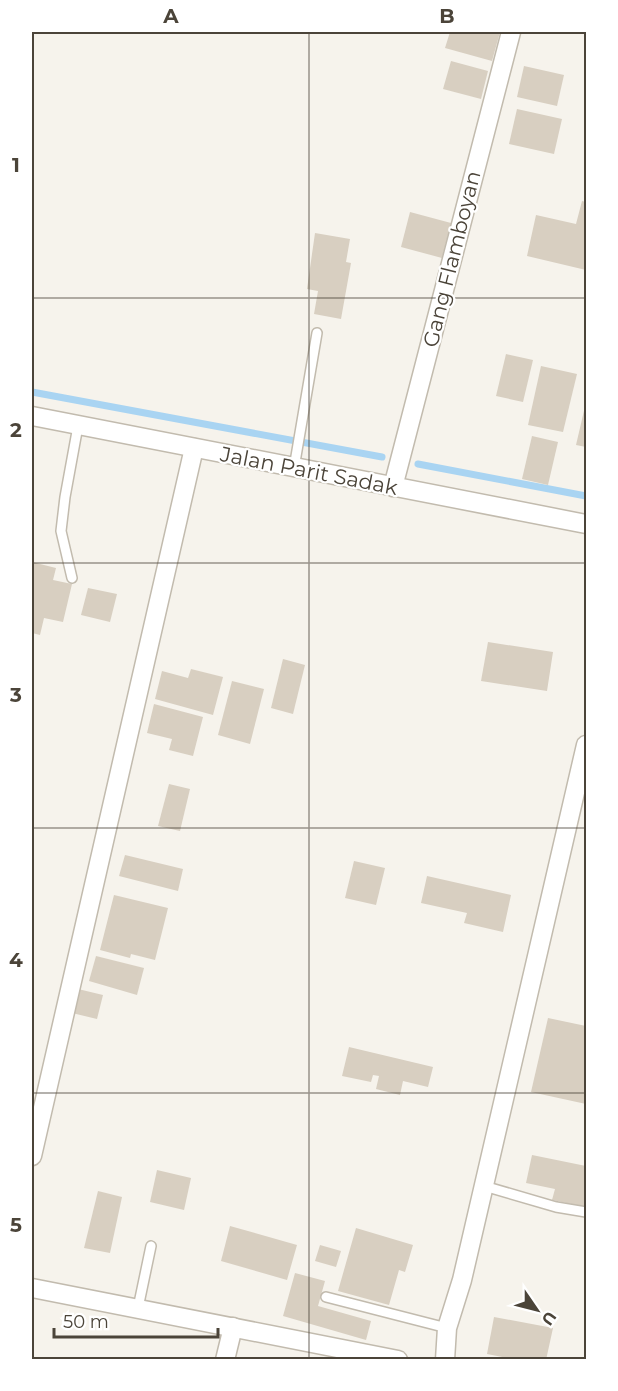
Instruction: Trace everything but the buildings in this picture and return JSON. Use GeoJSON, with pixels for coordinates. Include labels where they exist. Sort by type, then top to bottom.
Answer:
{"type":"FeatureCollection","features":[{"type":"Feature","properties":{"kind":"street","name":"Gang Flamboyan"},"geometry":{"type":"LineString","coordinates":[[393,488],[511,32]]}},
{"type":"Feature","properties":{"kind":"street","name":"Jalan Parit Sadak"},"geometry":{"type":"LineString","coordinates":[[32,416],[194,448],[294,463],[393,488],[586,524]]}},
{"type":"Feature","properties":{"kind":"street"},"geometry":{"type":"LineString","coordinates":[[32,1156],[194,448]]}},
{"type":"Feature","properties":{"kind":"street"},"geometry":{"type":"LineString","coordinates":[[446,1359],[447,1329],[462,1280],[586,745]]}},
{"type":"Feature","properties":{"kind":"street"},"geometry":{"type":"LineString","coordinates":[[32,1288],[398,1359]]}},
{"type":"Feature","properties":{"kind":"street"},"geometry":{"type":"LineString","coordinates":[[225,1359],[233,1327]]}},
{"type":"Feature","properties":{"kind":"lane"},"geometry":{"type":"LineString","coordinates":[[294,463],[317,333]]}},
{"type":"Feature","properties":{"kind":"lane"},"geometry":{"type":"LineString","coordinates":[[72,578],[61,531],[78,426]]}},
{"type":"Feature","properties":{"kind":"lane"},"geometry":{"type":"LineString","coordinates":[[484,1186],[556,1207],[586,1212]]}},
{"type":"Feature","properties":{"kind":"lane"},"geometry":{"type":"LineString","coordinates":[[138,1308],[151,1246]]}},
{"type":"Feature","properties":{"kind":"lane"},"geometry":{"type":"LineString","coordinates":[[326,1297],[447,1329]]}},
{"type":"Feature","properties":{"kind":"waterway"},"geometry":{"type":"LineString","coordinates":[[32,392],[382,457]]}},
{"type":"Feature","properties":{"kind":"waterway"},"geometry":{"type":"LineString","coordinates":[[418,464],[586,496]]}}]}
